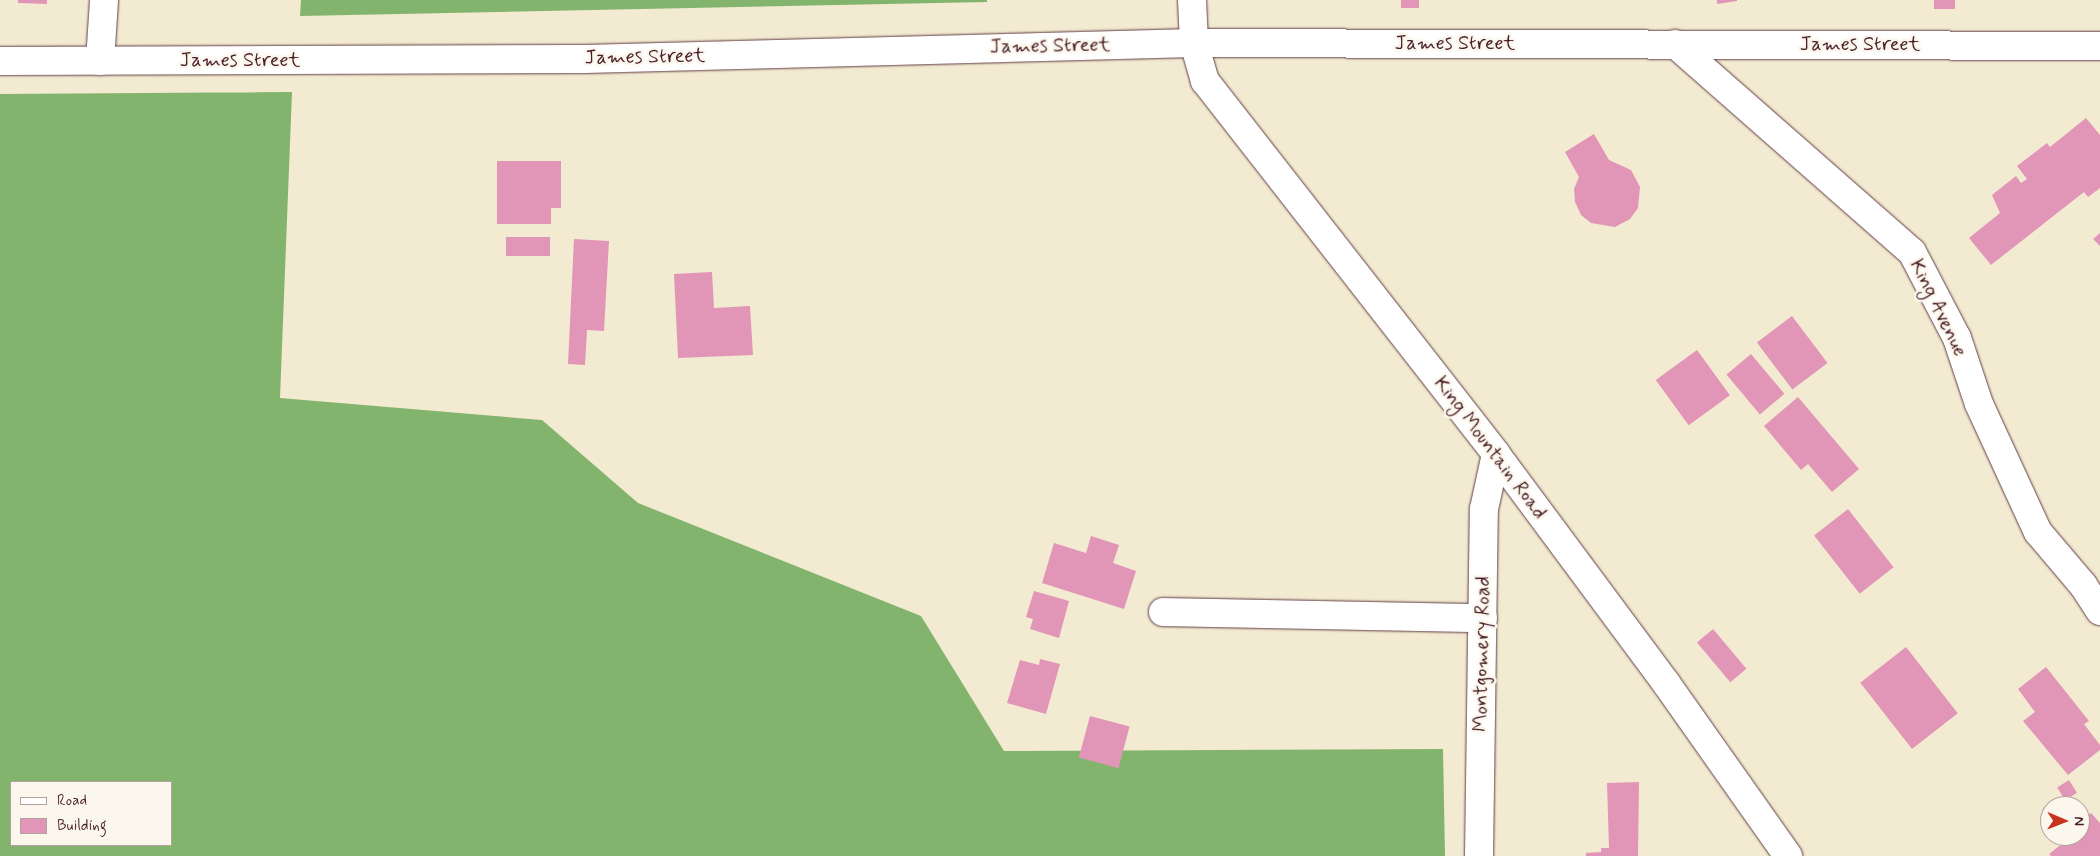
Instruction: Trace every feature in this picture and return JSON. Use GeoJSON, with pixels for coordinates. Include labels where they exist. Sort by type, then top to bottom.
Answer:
{"type":"FeatureCollection","features":[{"type":"Feature","properties":{"kind":"street"},"geometry":{"type":"LineString","coordinates":[[100,61],[104,0]]}},
{"type":"Feature","properties":{"kind":"street","name":"King Mountain Road"},"geometry":{"type":"LineString","coordinates":[[1192,0],[1194,43],[1205,81],[1496,454],[1666,683],[1788,856]]}},
{"type":"Feature","properties":{"kind":"street","name":"James Street"},"geometry":{"type":"LineString","coordinates":[[0,61],[585,59],[1194,43],[2087,46]]}},
{"type":"Feature","properties":{"kind":"street","name":"King Avenue"},"geometry":{"type":"LineString","coordinates":[[1675,44],[1912,252],[1957,338],[1979,404],[2038,532],[2083,585],[2100,612]]}},
{"type":"Feature","properties":{"kind":"street"},"geometry":{"type":"LineString","coordinates":[[2087,46],[2100,64]]}},
{"type":"Feature","properties":{"kind":"street","name":"Montgomery Road"},"geometry":{"type":"LineString","coordinates":[[1479,856],[1484,509],[1496,454]]}},
{"type":"Feature","properties":{"kind":"street"},"geometry":{"type":"LineString","coordinates":[[1163,612],[1482,618]]}},
{"type":"Feature","properties":{"kind":"green space"},"geometry":{"type":"Polygon","coordinates":[[[301,0],[987,0],[987,2],[300,16],[301,0]]]}},
{"type":"Feature","properties":{"kind":"green space"},"geometry":{"type":"Polygon","coordinates":[[[292,92],[280,398],[542,420],[638,503],[921,616],[1004,751],[1443,749],[1445,856],[0,856],[0,94],[292,92]]]}},
{"type":"Feature","properties":{"kind":"building"},"geometry":{"type":"Polygon","coordinates":[[[18,0],[47,0],[47,4],[18,3],[18,0]]]}},
{"type":"Feature","properties":{"kind":"building"},"geometry":{"type":"Polygon","coordinates":[[[1401,0],[1419,0],[1419,8],[1401,8],[1401,0]]]}},
{"type":"Feature","properties":{"kind":"building"},"geometry":{"type":"Polygon","coordinates":[[[1717,0],[1737,0],[1737,1],[1717,4],[1717,0]]]}},
{"type":"Feature","properties":{"kind":"building"},"geometry":{"type":"Polygon","coordinates":[[[1934,0],[1955,0],[1955,9],[1934,9],[1934,0]]]}},
{"type":"Feature","properties":{"kind":"building"},"geometry":{"type":"Polygon","coordinates":[[[2086,118],[2100,135],[2100,188],[2088,197],[2084,192],[1991,265],[1969,238],[2000,213],[1992,195],[2016,176],[2021,183],[2027,179],[2017,166],[2047,143],[2050,147],[2086,118]]]}},
{"type":"Feature","properties":{"kind":"building"},"geometry":{"type":"Polygon","coordinates":[[[1594,134],[1609,160],[1631,170],[1640,187],[1638,208],[1630,219],[1615,227],[1591,223],[1581,215],[1575,202],[1574,189],[1579,177],[1565,152],[1594,134]]]}},
{"type":"Feature","properties":{"kind":"building"},"geometry":{"type":"Polygon","coordinates":[[[497,161],[561,161],[561,208],[551,208],[551,224],[497,224],[497,161]]]}},
{"type":"Feature","properties":{"kind":"building"},"geometry":{"type":"Polygon","coordinates":[[[2100,233],[2100,246],[2093,239],[2100,233]]]}},
{"type":"Feature","properties":{"kind":"building"},"geometry":{"type":"Polygon","coordinates":[[[506,237],[550,237],[550,256],[506,256],[506,237]]]}},
{"type":"Feature","properties":{"kind":"building"},"geometry":{"type":"Polygon","coordinates":[[[574,239],[609,241],[604,331],[587,330],[585,365],[568,364],[574,239]]]}},
{"type":"Feature","properties":{"kind":"building"},"geometry":{"type":"Polygon","coordinates":[[[712,272],[714,308],[750,306],[753,355],[678,358],[674,274],[712,272]]]}},
{"type":"Feature","properties":{"kind":"building"},"geometry":{"type":"Polygon","coordinates":[[[1792,316],[1828,363],[1792,390],[1757,342],[1792,316]]]}},
{"type":"Feature","properties":{"kind":"building"},"geometry":{"type":"Polygon","coordinates":[[[1697,350],[1730,395],[1689,425],[1656,380],[1697,350]]]}},
{"type":"Feature","properties":{"kind":"building"},"geometry":{"type":"Polygon","coordinates":[[[1751,354],[1784,394],[1760,414],[1726,375],[1751,354]]]}},
{"type":"Feature","properties":{"kind":"building"},"geometry":{"type":"Polygon","coordinates":[[[1798,397],[1859,469],[1832,492],[1808,464],[1801,470],[1764,426],[1798,397]]]}},
{"type":"Feature","properties":{"kind":"building"},"geometry":{"type":"Polygon","coordinates":[[[1848,509],[1894,567],[1860,594],[1814,535],[1848,509]]]}},
{"type":"Feature","properties":{"kind":"building"},"geometry":{"type":"Polygon","coordinates":[[[1091,536],[1119,545],[1113,563],[1136,571],[1124,609],[1042,583],[1054,543],[1086,553],[1091,536]]]}},
{"type":"Feature","properties":{"kind":"building"},"geometry":{"type":"Polygon","coordinates":[[[1034,591],[1069,601],[1059,638],[1030,629],[1033,619],[1026,617],[1034,591]]]}},
{"type":"Feature","properties":{"kind":"building"},"geometry":{"type":"Polygon","coordinates":[[[1713,629],[1746,669],[1730,682],[1697,642],[1713,629]]]}},
{"type":"Feature","properties":{"kind":"building"},"geometry":{"type":"Polygon","coordinates":[[[1906,647],[1958,713],[1912,749],[1860,683],[1906,647]]]}},
{"type":"Feature","properties":{"kind":"building"},"geometry":{"type":"Polygon","coordinates":[[[1040,659],[1060,664],[1046,714],[1007,703],[1020,660],[1039,665],[1040,659]]]}},
{"type":"Feature","properties":{"kind":"building"},"geometry":{"type":"Polygon","coordinates":[[[2046,667],[2089,721],[2084,724],[2100,745],[2100,750],[2068,775],[2023,721],[2035,712],[2018,689],[2046,667]]]}},
{"type":"Feature","properties":{"kind":"building"},"geometry":{"type":"Polygon","coordinates":[[[1090,716],[1130,727],[1118,768],[1079,758],[1090,716]]]}},
{"type":"Feature","properties":{"kind":"building"},"geometry":{"type":"Polygon","coordinates":[[[2069,780],[2077,793],[2072,796],[2062,796],[2057,787],[2069,780]]]}},
{"type":"Feature","properties":{"kind":"building"},"geometry":{"type":"Polygon","coordinates":[[[1639,782],[1638,856],[1586,856],[1586,853],[1601,852],[1601,848],[1609,848],[1607,783],[1639,782]]]}},
{"type":"Feature","properties":{"kind":"building"},"geometry":{"type":"Polygon","coordinates":[[[2090,814],[2100,823],[2100,856],[2051,856],[2049,854],[2059,846],[2090,846],[2090,814]]]}}]}
